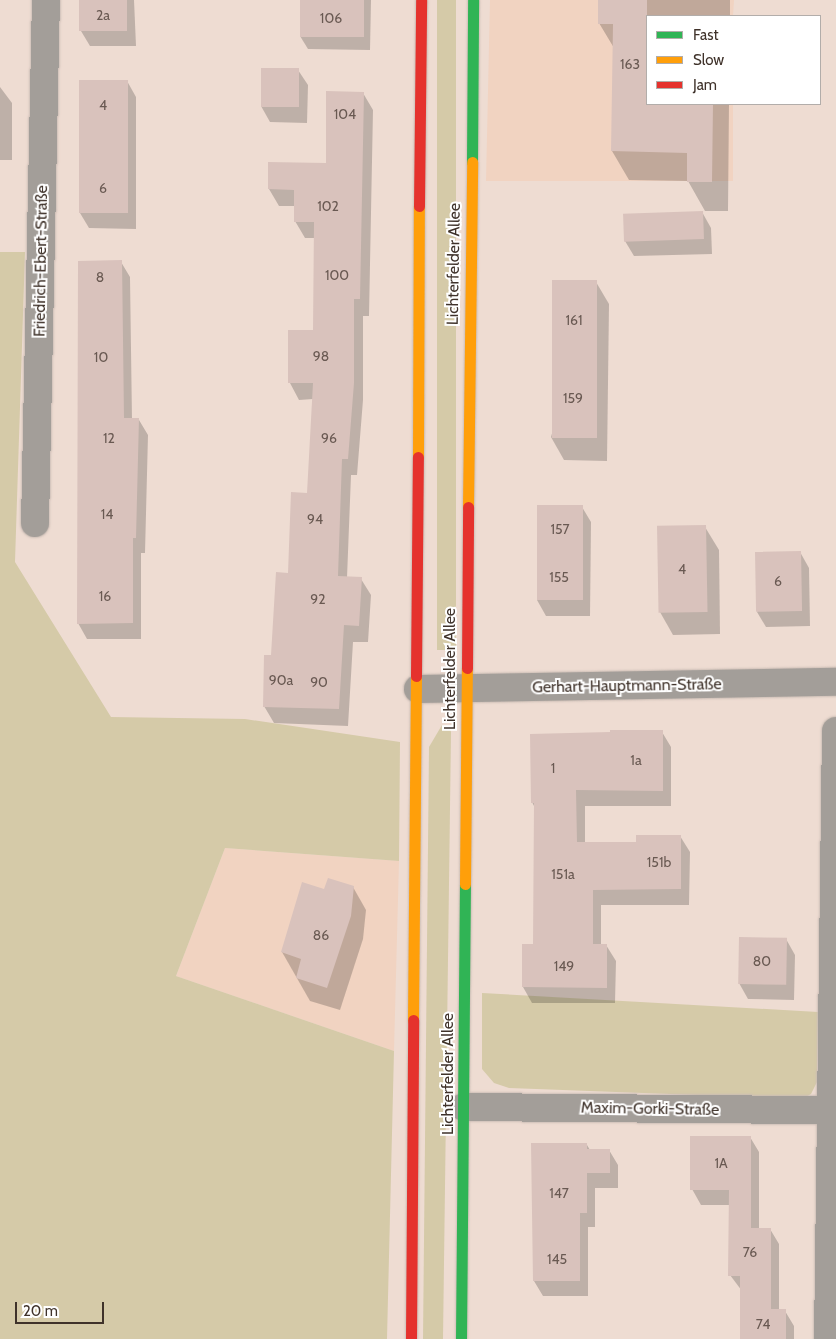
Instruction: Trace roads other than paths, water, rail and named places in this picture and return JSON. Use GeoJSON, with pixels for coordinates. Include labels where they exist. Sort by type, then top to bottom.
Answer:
{"type":"FeatureCollection","features":[{"type":"Feature","properties":{"kind":"main road","name":"Lichterfelder Allee"},"geometry":{"type":"LineString","coordinates":[[411,1339],[418,689],[421,0]]}},
{"type":"Feature","properties":{"kind":"main road","name":"Lichterfelder Allee"},"geometry":{"type":"LineString","coordinates":[[461,1339],[473,0]]}},
{"type":"Feature","properties":{"kind":"street","name":"Friedrich-Ebert-Straße"},"geometry":{"type":"LineString","coordinates":[[35,522],[46,0]]}},
{"type":"Feature","properties":{"kind":"street","name":"Gerhart-Hauptmann-Straße"},"geometry":{"type":"LineString","coordinates":[[418,689],[836,682]]}},
{"type":"Feature","properties":{"kind":"street"},"geometry":{"type":"LineString","coordinates":[[828,1339],[833,1110],[836,731]]}},
{"type":"Feature","properties":{"kind":"street","name":"Maxim-Gorki-Straße"},"geometry":{"type":"LineString","coordinates":[[464,1107],[833,1110]]}}]}
